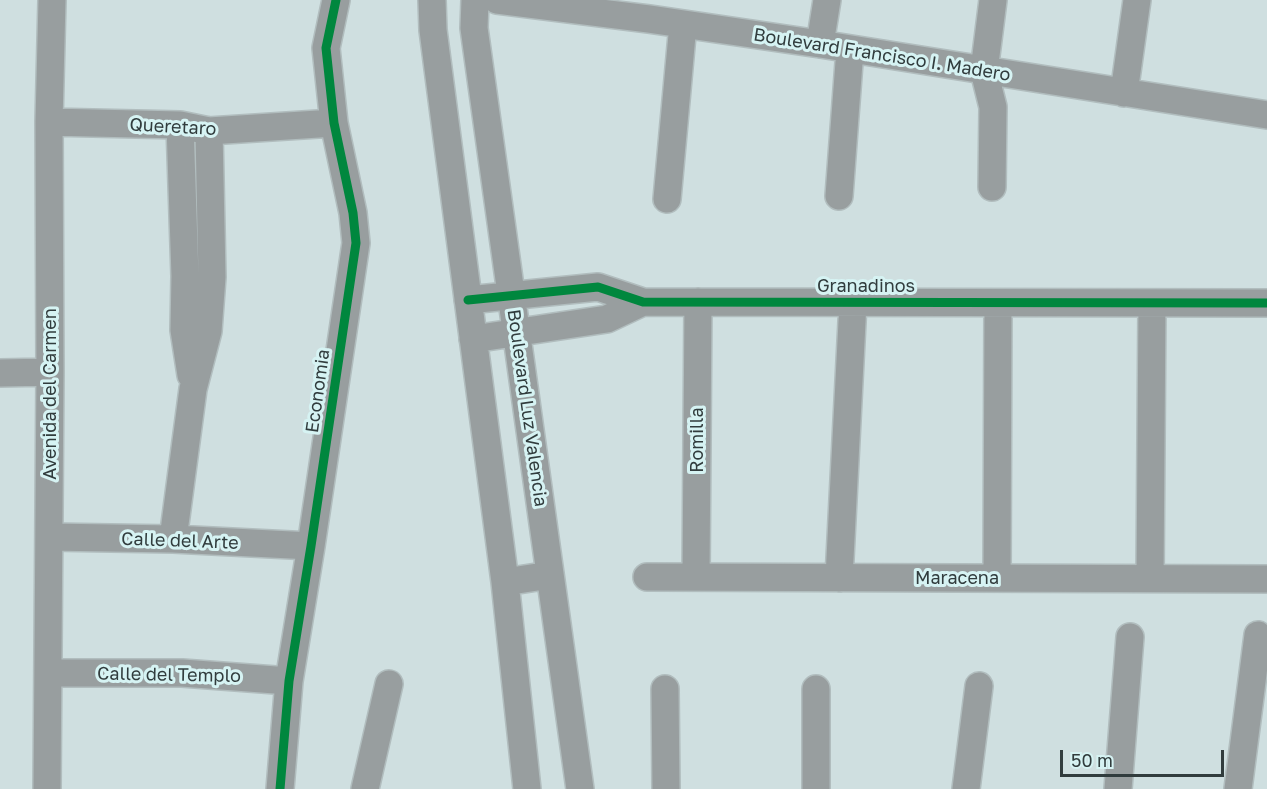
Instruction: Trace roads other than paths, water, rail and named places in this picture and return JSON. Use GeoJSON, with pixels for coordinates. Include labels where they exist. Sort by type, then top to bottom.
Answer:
{"type":"FeatureCollection","features":[{"type":"Feature","properties":{"kind":"street","name":"Avenida del Carmen"},"geometry":{"type":"LineString","coordinates":[[47,789],[49,122],[52,0]]}},
{"type":"Feature","properties":{"kind":"street","name":"Economia"},"geometry":{"type":"LineString","coordinates":[[280,789],[289,681],[356,243],[353,213],[334,123],[326,48],[336,0]]}},
{"type":"Feature","properties":{"kind":"street"},"geometry":{"type":"LineString","coordinates":[[432,0],[505,582],[527,789]]}},
{"type":"Feature","properties":{"kind":"street","name":"Boulevard Luz Valencia"},"geometry":{"type":"LineString","coordinates":[[475,0],[474,28],[580,789]]}},
{"type":"Feature","properties":{"kind":"street","name":"Boulevard Francisco I. Madero"},"geometry":{"type":"LineString","coordinates":[[497,0],[651,9],[683,24],[1267,115]]}},
{"type":"Feature","properties":{"kind":"street"},"geometry":{"type":"LineString","coordinates":[[820,44],[827,0]]}},
{"type":"Feature","properties":{"kind":"street"},"geometry":{"type":"LineString","coordinates":[[992,187],[993,106],[984,71],[993,0]]}},
{"type":"Feature","properties":{"kind":"street"},"geometry":{"type":"LineString","coordinates":[[1124,93],[1137,0]]}},
{"type":"Feature","properties":{"kind":"street"},"geometry":{"type":"LineString","coordinates":[[667,199],[683,24]]}},
{"type":"Feature","properties":{"kind":"street"},"geometry":{"type":"LineString","coordinates":[[839,196],[850,49]]}},
{"type":"Feature","properties":{"kind":"street","name":"Queretaro"},"geometry":{"type":"LineString","coordinates":[[49,122],[180,125],[209,131],[334,123]]}},
{"type":"Feature","properties":{"kind":"street"},"geometry":{"type":"LineString","coordinates":[[180,125],[184,330],[194,388]]}},
{"type":"Feature","properties":{"kind":"street"},"geometry":{"type":"LineString","coordinates":[[173,539],[194,388],[207,331],[212,277],[209,131]]}},
{"type":"Feature","properties":{"kind":"street","name":"Granadinos"},"geometry":{"type":"LineString","coordinates":[[468,300],[598,287],[643,302],[1267,303]]}},
{"type":"Feature","properties":{"kind":"street","name":"Granadinos"},"geometry":{"type":"LineString","coordinates":[[473,339],[607,319],[643,302]]}},
{"type":"Feature","properties":{"kind":"street","name":"Romilla"},"geometry":{"type":"LineString","coordinates":[[696,577],[698,302]]}},
{"type":"Feature","properties":{"kind":"street"},"geometry":{"type":"LineString","coordinates":[[839,578],[853,302]]}},
{"type":"Feature","properties":{"kind":"street"},"geometry":{"type":"LineString","coordinates":[[997,578],[998,303]]}},
{"type":"Feature","properties":{"kind":"street"},"geometry":{"type":"LineString","coordinates":[[1150,578],[1152,303]]}},
{"type":"Feature","properties":{"kind":"street"},"geometry":{"type":"LineString","coordinates":[[0,373],[50,372]]}},
{"type":"Feature","properties":{"kind":"street","name":"Calle del Arte"},"geometry":{"type":"LineString","coordinates":[[49,537],[173,539],[311,546]]}},
{"type":"Feature","properties":{"kind":"street"},"geometry":{"type":"LineString","coordinates":[[505,582],[550,575]]}},
{"type":"Feature","properties":{"kind":"street","name":"Maracena"},"geometry":{"type":"LineString","coordinates":[[647,577],[1267,579]]}},
{"type":"Feature","properties":{"kind":"street"},"geometry":{"type":"LineString","coordinates":[[1238,789],[1258,635]]}},
{"type":"Feature","properties":{"kind":"street"},"geometry":{"type":"LineString","coordinates":[[1118,789],[1130,637]]}},
{"type":"Feature","properties":{"kind":"street","name":"Calle del Templo"},"geometry":{"type":"LineString","coordinates":[[49,673],[182,673],[289,681]]}},
{"type":"Feature","properties":{"kind":"street"},"geometry":{"type":"LineString","coordinates":[[365,789],[389,684]]}},
{"type":"Feature","properties":{"kind":"street"},"geometry":{"type":"LineString","coordinates":[[966,789],[979,686]]}},
{"type":"Feature","properties":{"kind":"street"},"geometry":{"type":"LineString","coordinates":[[665,689],[666,789]]}},
{"type":"Feature","properties":{"kind":"street"},"geometry":{"type":"LineString","coordinates":[[816,689],[816,789]]}}]}
